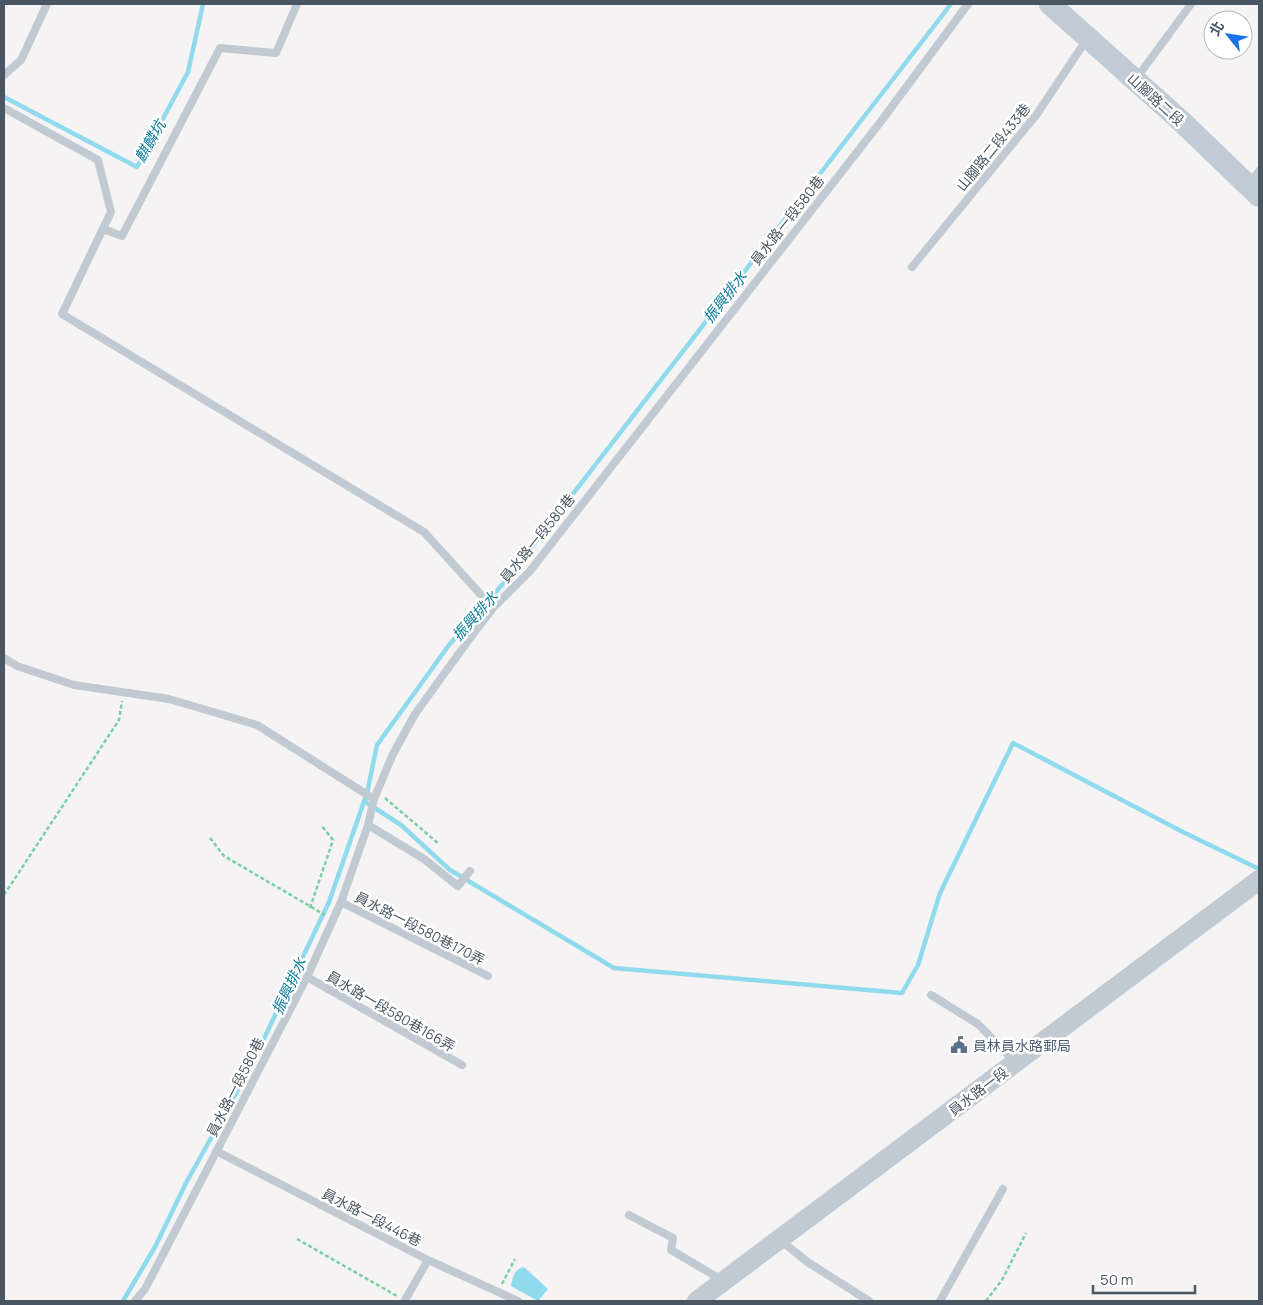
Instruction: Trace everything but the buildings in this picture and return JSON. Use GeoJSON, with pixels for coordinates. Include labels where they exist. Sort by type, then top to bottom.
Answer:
{"type":"FeatureCollection","features":[{"type":"Feature","properties":{"kind":"main road","name":"山腳路二段"},"geometry":{"type":"LineString","coordinates":[[1050,4],[1256,184]]}},
{"type":"Feature","properties":{"kind":"street","name":"員水路一段"},"geometry":{"type":"LineString","coordinates":[[697,1301],[1259,880]]}},
{"type":"Feature","properties":{"kind":"lane"},"geometry":{"type":"LineString","coordinates":[[4,75],[21,60],[46,4]]}},
{"type":"Feature","properties":{"kind":"lane"},"geometry":{"type":"LineString","coordinates":[[103,229],[122,236],[220,48],[276,53],[297,4]]}},
{"type":"Feature","properties":{"kind":"lane","name":"員水路一段580巷"},"geometry":{"type":"LineString","coordinates":[[135,1301],[145,1289],[307,977],[341,902],[368,825],[376,795],[393,754],[415,714],[493,608],[530,571],[879,124],[968,4]]}},
{"type":"Feature","properties":{"kind":"lane"},"geometry":{"type":"LineString","coordinates":[[1135,80],[1190,4]]}},
{"type":"Feature","properties":{"kind":"lane","name":"山腳路二段433巷"},"geometry":{"type":"LineString","coordinates":[[912,267],[1037,114],[1087,38]]}},
{"type":"Feature","properties":{"kind":"lane"},"geometry":{"type":"LineString","coordinates":[[4,108],[98,160],[111,212],[62,314],[424,532],[493,608]]}},
{"type":"Feature","properties":{"kind":"lane"},"geometry":{"type":"LineString","coordinates":[[4,658],[17,666],[74,685],[169,699],[256,724],[376,795]]}},
{"type":"Feature","properties":{"kind":"lane"},"geometry":{"type":"LineString","coordinates":[[368,825],[424,859],[458,886],[470,871]]}},
{"type":"Feature","properties":{"kind":"lane","name":"員水路一段580巷170弄"},"geometry":{"type":"LineString","coordinates":[[341,902],[488,976]]}},
{"type":"Feature","properties":{"kind":"lane","name":"員水路一段580巷166弄"},"geometry":{"type":"LineString","coordinates":[[307,977],[462,1065]]}},
{"type":"Feature","properties":{"kind":"lane"},"geometry":{"type":"LineString","coordinates":[[932,995],[978,1024],[1016,1063]]}},
{"type":"Feature","properties":{"kind":"lane","name":"員水路一段446巷"},"geometry":{"type":"LineString","coordinates":[[216,1151],[428,1260],[498,1290],[518,1301]]}},
{"type":"Feature","properties":{"kind":"lane"},"geometry":{"type":"LineString","coordinates":[[940,1301],[1003,1189]]}},
{"type":"Feature","properties":{"kind":"lane"},"geometry":{"type":"LineString","coordinates":[[628,1216],[673,1238],[671,1250],[724,1281]]}},
{"type":"Feature","properties":{"kind":"lane"},"geometry":{"type":"LineString","coordinates":[[779,1239],[809,1263],[869,1301]]}},
{"type":"Feature","properties":{"kind":"lane"},"geometry":{"type":"LineString","coordinates":[[405,1300],[428,1260]]}},
{"type":"Feature","properties":{"kind":"path"},"geometry":{"type":"LineString","coordinates":[[4,895],[119,720],[124,692]]}},
{"type":"Feature","properties":{"kind":"path"},"geometry":{"type":"LineString","coordinates":[[376,795],[439,844]]}},
{"type":"Feature","properties":{"kind":"path"},"geometry":{"type":"LineString","coordinates":[[310,908],[333,840],[322,826]]}},
{"type":"Feature","properties":{"kind":"path"},"geometry":{"type":"LineString","coordinates":[[210,838],[224,856],[310,908],[334,918]]}},
{"type":"Feature","properties":{"kind":"path"},"geometry":{"type":"LineString","coordinates":[[986,1301],[1002,1280],[1026,1233]]}},
{"type":"Feature","properties":{"kind":"path"},"geometry":{"type":"LineString","coordinates":[[298,1239],[405,1300]]}},
{"type":"Feature","properties":{"kind":"path"},"geometry":{"type":"LineString","coordinates":[[498,1290],[515,1259]]}},
{"type":"Feature","properties":{"kind":"water"},"geometry":{"type":"Polygon","coordinates":[[[524,1267],[548,1289],[538,1301],[511,1286],[516,1272],[524,1267]]]}},
{"type":"Feature","properties":{"kind":"waterway","name":"麒麟坑"},"geometry":{"type":"LineString","coordinates":[[4,97],[137,167],[188,72],[203,4]]}},
{"type":"Feature","properties":{"kind":"waterway","name":"振興排水"},"geometry":{"type":"LineString","coordinates":[[123,1301],[155,1247],[186,1183],[249,1070],[329,902],[367,793],[377,745],[449,645],[508,578],[951,4]]}},
{"type":"Feature","properties":{"kind":"waterway"},"geometry":{"type":"LineString","coordinates":[[364,801],[401,825],[450,870],[614,968],[902,993],[918,965],[940,893],[1013,743],[1181,831],[1259,869]]}},
{"type":"Feature","properties":{"kind":"place","name":"員林員水路郵局"},"geometry":{"type":"Point","coordinates":[959,1045]}}]}
